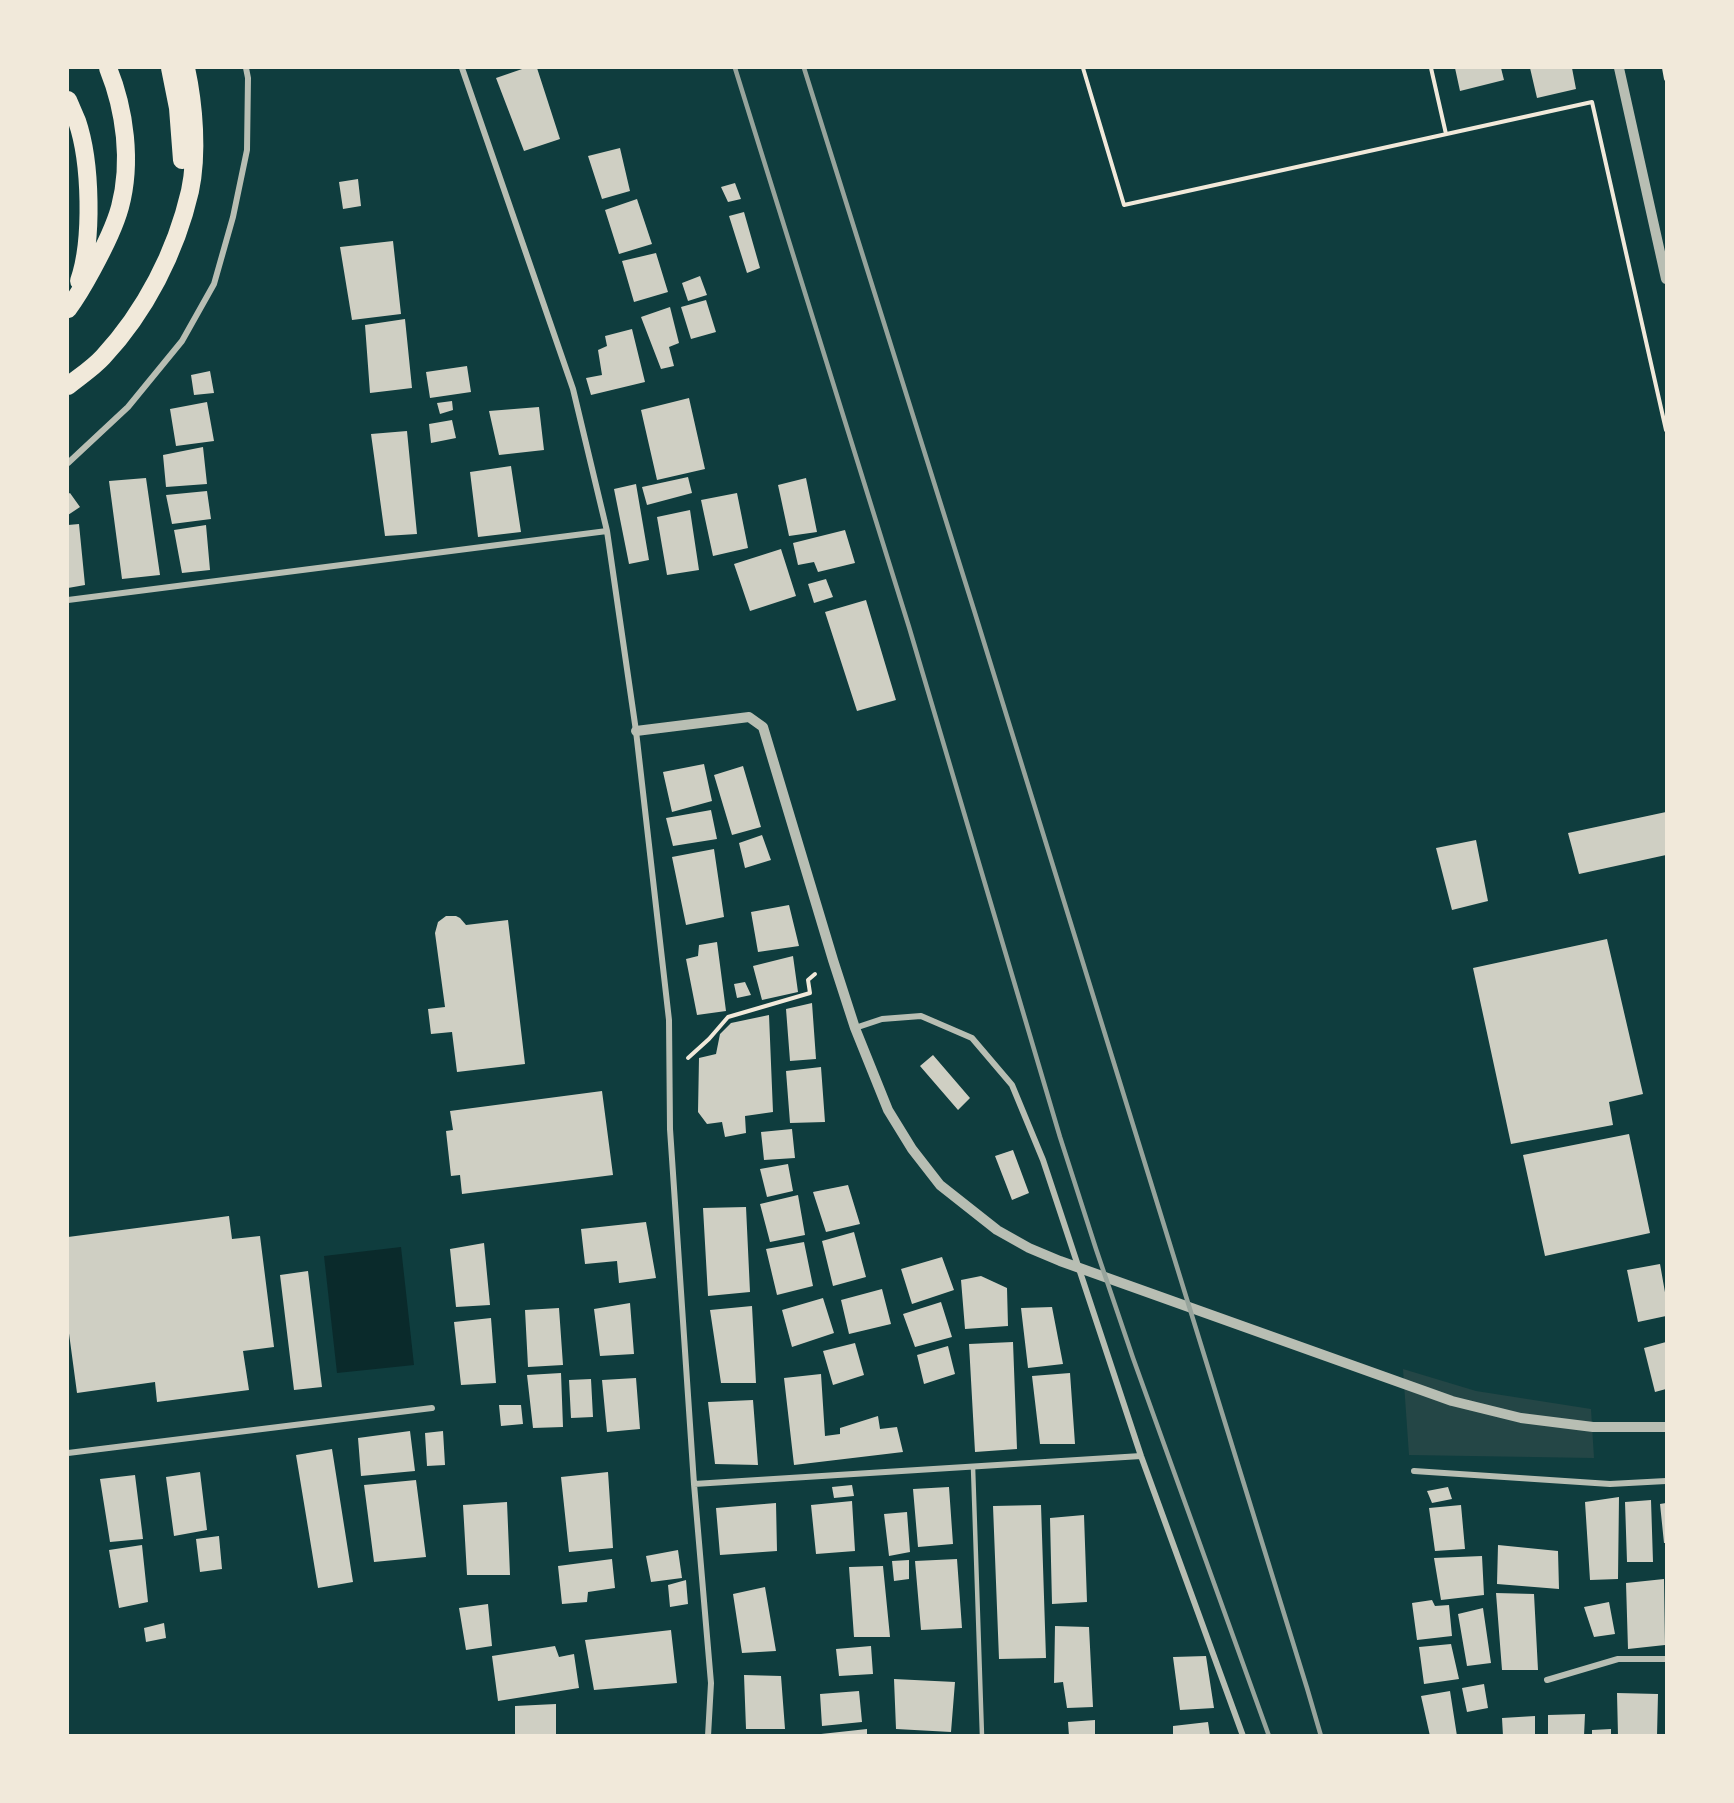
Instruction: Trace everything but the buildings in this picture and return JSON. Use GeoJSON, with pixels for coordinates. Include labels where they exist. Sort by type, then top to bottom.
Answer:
{"type":"FeatureCollection","features":[{"type":"Feature","properties":{"kind":"highway"},"geometry":{"type":"LineString","coordinates":[[69,307],[106,246],[120,207],[125,172],[124,130],[117,90],[108,68]]}},
{"type":"Feature","properties":{"kind":"highway"},"geometry":{"type":"LineString","coordinates":[[165,262],[182,186],[182,147],[178,108],[170,68]]}},
{"type":"Feature","properties":{"kind":"highway"},"geometry":{"type":"LineString","coordinates":[[68,386],[102,359],[127,329],[148,297],[179,226],[190,190],[194,154],[194,120],[186,68]]}},
{"type":"Feature","properties":{"kind":"highway"},"geometry":{"type":"LineString","coordinates":[[68,100],[77,122],[84,156],[88,198],[87,238],[81,274],[69,307]]}},
{"type":"Feature","properties":{"kind":"street"},"geometry":{"type":"LineString","coordinates":[[68,464],[128,407],[183,341],[213,284],[233,217],[247,150],[248,78],[246,68]]}},
{"type":"Feature","properties":{"kind":"street"},"geometry":{"type":"LineString","coordinates":[[462,68],[573,389],[607,531],[636,731],[669,1020],[670,1129],[694,1484],[711,1683],[708,1736]]}},
{"type":"Feature","properties":{"kind":"street"},"geometry":{"type":"LineString","coordinates":[[1619,68],[1666,279]]}},
{"type":"Feature","properties":{"kind":"street"},"geometry":{"type":"LineString","coordinates":[[68,600],[607,531]]}},
{"type":"Feature","properties":{"kind":"street"},"geometry":{"type":"LineString","coordinates":[[636,731],[748,717],[764,727],[855,1028],[888,1110],[912,1149],[940,1185],[997,1230],[1029,1248],[1060,1261],[1452,1401],[1521,1418],[1593,1427],[1666,1427]]}},
{"type":"Feature","properties":{"kind":"street"},"geometry":{"type":"LineString","coordinates":[[855,1028],[882,1019],[921,1016],[972,1038],[1012,1085],[1043,1160],[1141,1456],[1243,1736]]}},
{"type":"Feature","properties":{"kind":"street"},"geometry":{"type":"LineString","coordinates":[[68,1452],[432,1408]]}},
{"type":"Feature","properties":{"kind":"street"},"geometry":{"type":"LineString","coordinates":[[694,1484],[1141,1456]]}},
{"type":"Feature","properties":{"kind":"street"},"geometry":{"type":"LineString","coordinates":[[1414,1471],[1610,1484],[1666,1481]]}},
{"type":"Feature","properties":{"kind":"street"},"geometry":{"type":"LineString","coordinates":[[1547,1680],[1618,1659],[1666,1659]]}},
{"type":"Feature","properties":{"kind":"lane"},"geometry":{"type":"LineString","coordinates":[[973,1467],[982,1736]]}},
{"type":"Feature","properties":{"kind":"path"},"geometry":{"type":"LineString","coordinates":[[1083,68],[1124,205],[1592,102],[1666,430]]}},
{"type":"Feature","properties":{"kind":"path"},"geometry":{"type":"LineString","coordinates":[[1431,68],[1446,134]]}},
{"type":"Feature","properties":{"kind":"path"},"geometry":{"type":"LineString","coordinates":[[1664,68],[1666,79]]}},
{"type":"Feature","properties":{"kind":"path"},"geometry":{"type":"LineString","coordinates":[[688,1058],[728,1017],[810,993],[807,980],[815,974]]}},
{"type":"Feature","properties":{"kind":"shaded area"},"geometry":{"type":"Polygon","coordinates":[[[401,1247],[414,1365],[337,1373],[324,1256],[401,1247]]]}},
{"type":"Feature","properties":{"kind":"shaded area"},"geometry":{"type":"Polygon","coordinates":[[[1403,1369],[1476,1391],[1591,1409],[1594,1458],[1409,1455],[1403,1369]]]}},
{"type":"Feature","properties":{"kind":"railway"},"geometry":{"type":"LineString","coordinates":[[735,68],[909,627],[1060,1137],[1133,1358],[1269,1736]]}},
{"type":"Feature","properties":{"kind":"railway"},"geometry":{"type":"LineString","coordinates":[[804,68],[974,610],[1321,1736]]}}]}
